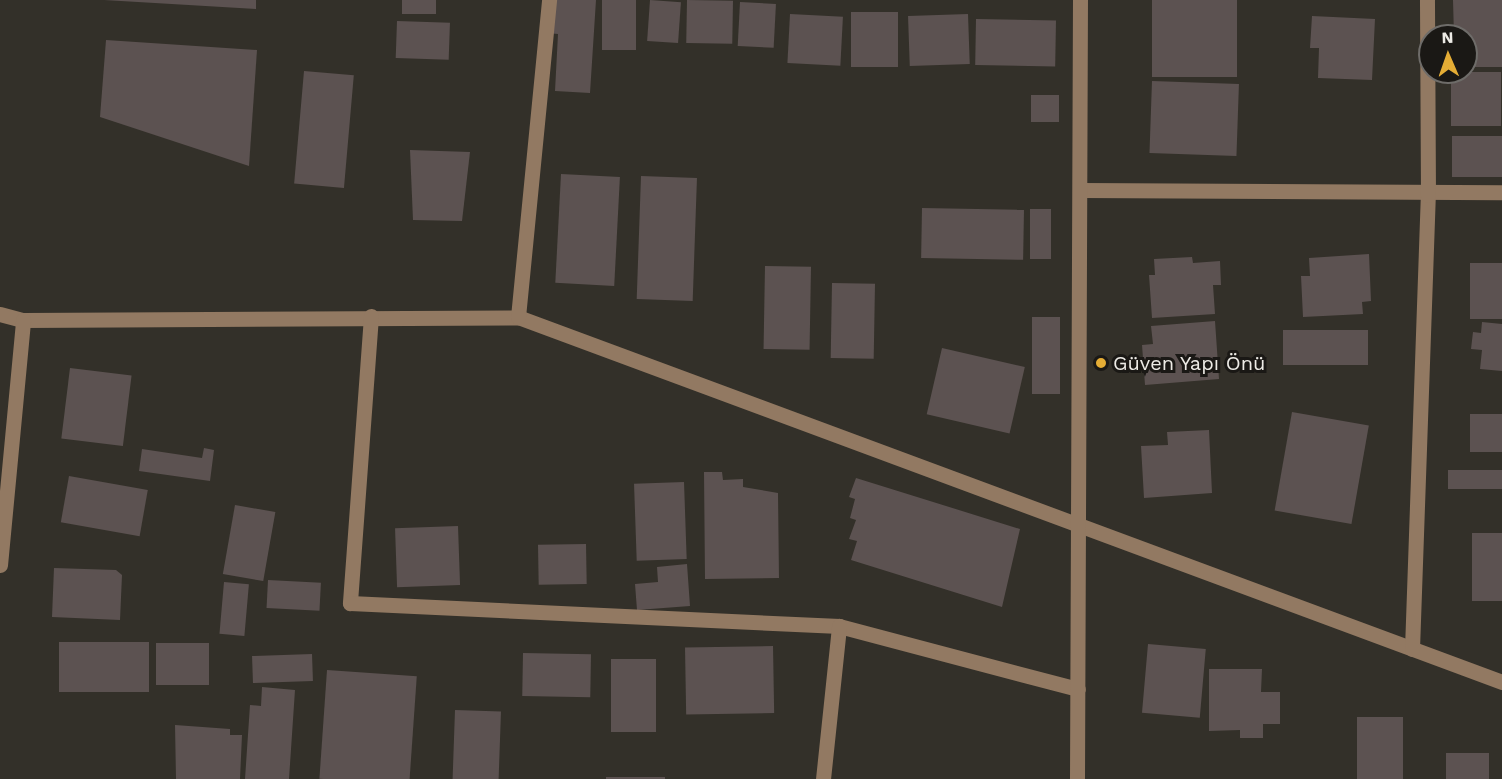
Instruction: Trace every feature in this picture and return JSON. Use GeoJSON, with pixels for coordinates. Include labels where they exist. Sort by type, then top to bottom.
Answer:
{"type":"FeatureCollection","features":[{"type":"Feature","properties":{"kind":"street"},"geometry":{"type":"LineString","coordinates":[[518,317],[549,0]]}},
{"type":"Feature","properties":{"kind":"street"},"geometry":{"type":"LineString","coordinates":[[1077,779],[1080,526],[1080,0]]}},
{"type":"Feature","properties":{"kind":"street"},"geometry":{"type":"LineString","coordinates":[[1412,649],[1428,195],[1427,0]]}},
{"type":"Feature","properties":{"kind":"street"},"geometry":{"type":"LineString","coordinates":[[1081,190],[1428,195],[1502,192]]}},
{"type":"Feature","properties":{"kind":"street"},"geometry":{"type":"LineString","coordinates":[[0,314],[23,320],[371,316],[518,317],[1502,682]]}},
{"type":"Feature","properties":{"kind":"street"},"geometry":{"type":"LineString","coordinates":[[371,316],[350,603],[839,626],[1078,689]]}},
{"type":"Feature","properties":{"kind":"street"},"geometry":{"type":"LineString","coordinates":[[0,564],[23,320]]}},
{"type":"Feature","properties":{"kind":"street"},"geometry":{"type":"LineString","coordinates":[[823,779],[839,626]]}},
{"type":"Feature","properties":{"kind":"building"},"geometry":{"type":"Polygon","coordinates":[[[104,0],[256,0],[256,9],[104,0]]]}},
{"type":"Feature","properties":{"kind":"building"},"geometry":{"type":"Polygon","coordinates":[[[402,0],[436,0],[436,14],[402,14],[402,0]]]}},
{"type":"Feature","properties":{"kind":"building"},"geometry":{"type":"Polygon","coordinates":[[[549,0],[596,0],[590,93],[555,91],[558,34],[547,33],[549,0]]]}},
{"type":"Feature","properties":{"kind":"building"},"geometry":{"type":"Polygon","coordinates":[[[602,0],[636,0],[636,50],[602,50],[602,0]]]}},
{"type":"Feature","properties":{"kind":"building"},"geometry":{"type":"Polygon","coordinates":[[[650,0],[681,2],[678,43],[647,41],[650,0]]]}},
{"type":"Feature","properties":{"kind":"building"},"geometry":{"type":"Polygon","coordinates":[[[687,0],[733,1],[732,44],[686,43],[687,0]]]}},
{"type":"Feature","properties":{"kind":"building"},"geometry":{"type":"Polygon","coordinates":[[[1152,0],[1237,0],[1237,77],[1152,77],[1152,0]]]}},
{"type":"Feature","properties":{"kind":"building"},"geometry":{"type":"Polygon","coordinates":[[[1453,0],[1502,0],[1502,67],[1478,67],[1478,24],[1454,24],[1453,0]]]}},
{"type":"Feature","properties":{"kind":"building"},"geometry":{"type":"Polygon","coordinates":[[[740,2],[776,4],[774,48],[738,46],[740,2]]]}},
{"type":"Feature","properties":{"kind":"building"},"geometry":{"type":"Polygon","coordinates":[[[851,12],[898,12],[898,67],[851,67],[851,12]]]}},
{"type":"Feature","properties":{"kind":"building"},"geometry":{"type":"Polygon","coordinates":[[[790,14],[843,17],[840,66],[787,63],[790,14]]]}},
{"type":"Feature","properties":{"kind":"building"},"geometry":{"type":"Polygon","coordinates":[[[968,14],[970,64],[910,66],[908,16],[968,14]]]}},
{"type":"Feature","properties":{"kind":"building"},"geometry":{"type":"Polygon","coordinates":[[[1312,16],[1375,19],[1372,80],[1318,78],[1319,48],[1310,48],[1312,16]]]}},
{"type":"Feature","properties":{"kind":"building"},"geometry":{"type":"Polygon","coordinates":[[[976,19],[1056,20],[1055,66],[975,65],[976,19]]]}},
{"type":"Feature","properties":{"kind":"building"},"geometry":{"type":"Polygon","coordinates":[[[397,21],[450,23],[449,60],[396,58],[397,21]]]}},
{"type":"Feature","properties":{"kind":"building"},"geometry":{"type":"Polygon","coordinates":[[[106,40],[257,50],[249,166],[100,117],[106,40]]]}},
{"type":"Feature","properties":{"kind":"building"},"geometry":{"type":"Polygon","coordinates":[[[304,71],[354,75],[344,188],[294,184],[304,71]]]}},
{"type":"Feature","properties":{"kind":"building"},"geometry":{"type":"Polygon","coordinates":[[[1478,72],[1501,72],[1501,126],[1451,126],[1451,84],[1478,84],[1478,72]]]}},
{"type":"Feature","properties":{"kind":"building"},"geometry":{"type":"Polygon","coordinates":[[[1152,81],[1239,84],[1236,156],[1149,153],[1152,81]]]}},
{"type":"Feature","properties":{"kind":"building"},"geometry":{"type":"Polygon","coordinates":[[[1031,95],[1059,95],[1059,122],[1031,122],[1031,95]]]}},
{"type":"Feature","properties":{"kind":"building"},"geometry":{"type":"Polygon","coordinates":[[[1452,136],[1502,136],[1502,177],[1452,177],[1452,136]]]}},
{"type":"Feature","properties":{"kind":"building"},"geometry":{"type":"Polygon","coordinates":[[[410,150],[470,152],[462,221],[413,220],[410,150]]]}},
{"type":"Feature","properties":{"kind":"building"},"geometry":{"type":"Polygon","coordinates":[[[561,174],[620,177],[614,286],[555,283],[561,174]]]}},
{"type":"Feature","properties":{"kind":"building"},"geometry":{"type":"Polygon","coordinates":[[[641,176],[697,178],[693,301],[637,299],[641,176]]]}},
{"type":"Feature","properties":{"kind":"building"},"geometry":{"type":"Polygon","coordinates":[[[922,208],[1024,210],[1023,260],[921,258],[922,208]]]}},
{"type":"Feature","properties":{"kind":"building"},"geometry":{"type":"Polygon","coordinates":[[[1030,209],[1051,209],[1051,259],[1030,259],[1030,209]]]}},
{"type":"Feature","properties":{"kind":"building"},"geometry":{"type":"Polygon","coordinates":[[[1369,254],[1371,301],[1362,302],[1363,314],[1303,317],[1301,276],[1310,276],[1309,258],[1369,254]]]}},
{"type":"Feature","properties":{"kind":"building"},"geometry":{"type":"Polygon","coordinates":[[[1192,257],[1193,263],[1220,261],[1221,285],[1213,285],[1215,314],[1152,318],[1149,275],[1155,275],[1154,259],[1192,257]]]}},
{"type":"Feature","properties":{"kind":"building"},"geometry":{"type":"Polygon","coordinates":[[[1470,263],[1502,263],[1502,319],[1470,319],[1470,263]]]}},
{"type":"Feature","properties":{"kind":"building"},"geometry":{"type":"Polygon","coordinates":[[[765,266],[811,267],[810,350],[764,349],[765,266]]]}},
{"type":"Feature","properties":{"kind":"building"},"geometry":{"type":"Polygon","coordinates":[[[832,283],[875,284],[874,359],[831,358],[832,283]]]}},
{"type":"Feature","properties":{"kind":"building"},"geometry":{"type":"Polygon","coordinates":[[[1032,317],[1060,317],[1060,394],[1032,394],[1032,317]]]}},
{"type":"Feature","properties":{"kind":"building"},"geometry":{"type":"Polygon","coordinates":[[[1215,321],[1219,379],[1145,385],[1142,345],[1153,344],[1151,326],[1215,321]]]}},
{"type":"Feature","properties":{"kind":"building"},"geometry":{"type":"Polygon","coordinates":[[[1482,322],[1502,324],[1502,371],[1480,369],[1482,350],[1471,349],[1473,332],[1481,333],[1482,322]]]}},
{"type":"Feature","properties":{"kind":"building"},"geometry":{"type":"Polygon","coordinates":[[[1283,330],[1368,330],[1368,365],[1283,365],[1283,330]]]}},
{"type":"Feature","properties":{"kind":"building"},"geometry":{"type":"Polygon","coordinates":[[[942,348],[1025,367],[1010,433],[927,414],[942,348]]]}},
{"type":"Feature","properties":{"kind":"building"},"geometry":{"type":"Polygon","coordinates":[[[70,368],[132,376],[123,446],[61,438],[70,368]]]}},
{"type":"Feature","properties":{"kind":"building"},"geometry":{"type":"Polygon","coordinates":[[[1292,412],[1369,426],[1351,524],[1275,510],[1292,412]]]}},
{"type":"Feature","properties":{"kind":"building"},"geometry":{"type":"Polygon","coordinates":[[[1470,414],[1502,414],[1502,452],[1470,452],[1470,414]]]}},
{"type":"Feature","properties":{"kind":"building"},"geometry":{"type":"Polygon","coordinates":[[[1209,430],[1212,493],[1144,498],[1141,446],[1168,445],[1167,432],[1209,430]]]}},
{"type":"Feature","properties":{"kind":"building"},"geometry":{"type":"Polygon","coordinates":[[[204,448],[214,450],[210,481],[139,471],[142,449],[202,458],[204,448]]]}},
{"type":"Feature","properties":{"kind":"building"},"geometry":{"type":"Polygon","coordinates":[[[1448,470],[1502,470],[1502,489],[1448,489],[1448,470]]]}},
{"type":"Feature","properties":{"kind":"building"},"geometry":{"type":"Polygon","coordinates":[[[704,472],[722,472],[723,480],[743,479],[743,487],[778,493],[779,578],[705,579],[704,472]]]}},
{"type":"Feature","properties":{"kind":"building"},"geometry":{"type":"Polygon","coordinates":[[[69,476],[148,490],[140,536],[61,522],[69,476]]]}},
{"type":"Feature","properties":{"kind":"building"},"geometry":{"type":"Polygon","coordinates":[[[856,478],[1020,529],[1002,607],[851,560],[857,541],[849,539],[856,520],[850,518],[855,499],[849,497],[856,478]]]}},
{"type":"Feature","properties":{"kind":"building"},"geometry":{"type":"Polygon","coordinates":[[[684,482],[687,559],[637,561],[634,484],[684,482]]]}},
{"type":"Feature","properties":{"kind":"building"},"geometry":{"type":"Polygon","coordinates":[[[235,505],[275,512],[263,581],[223,574],[235,505]]]}},
{"type":"Feature","properties":{"kind":"building"},"geometry":{"type":"Polygon","coordinates":[[[458,526],[460,585],[397,587],[395,528],[458,526]]]}},
{"type":"Feature","properties":{"kind":"building"},"geometry":{"type":"Polygon","coordinates":[[[1472,533],[1502,533],[1502,601],[1472,601],[1472,533]]]}},
{"type":"Feature","properties":{"kind":"building"},"geometry":{"type":"Polygon","coordinates":[[[586,544],[587,584],[539,585],[538,545],[586,544]]]}},
{"type":"Feature","properties":{"kind":"building"},"geometry":{"type":"Polygon","coordinates":[[[687,564],[690,606],[637,610],[635,584],[658,582],[657,567],[687,564]]]}},
{"type":"Feature","properties":{"kind":"building"},"geometry":{"type":"Polygon","coordinates":[[[54,568],[116,570],[122,575],[120,620],[52,617],[54,568]]]}},
{"type":"Feature","properties":{"kind":"building"},"geometry":{"type":"Polygon","coordinates":[[[268,580],[321,583],[319,611],[267,608],[268,580]]]}},
{"type":"Feature","properties":{"kind":"building"},"geometry":{"type":"Polygon","coordinates":[[[224,582],[249,584],[244,636],[219,634],[224,582]]]}},
{"type":"Feature","properties":{"kind":"building"},"geometry":{"type":"Polygon","coordinates":[[[59,642],[149,642],[149,692],[59,692],[59,642]]]}},
{"type":"Feature","properties":{"kind":"building"},"geometry":{"type":"Polygon","coordinates":[[[156,643],[209,643],[209,685],[156,685],[156,643]]]}},
{"type":"Feature","properties":{"kind":"building"},"geometry":{"type":"Polygon","coordinates":[[[1148,644],[1206,649],[1200,718],[1142,713],[1148,644]]]}},
{"type":"Feature","properties":{"kind":"building"},"geometry":{"type":"Polygon","coordinates":[[[773,646],[774,713],[686,715],[685,648],[773,646]]]}},
{"type":"Feature","properties":{"kind":"building"},"geometry":{"type":"Polygon","coordinates":[[[523,653],[591,654],[590,697],[522,696],[523,653]]]}},
{"type":"Feature","properties":{"kind":"building"},"geometry":{"type":"Polygon","coordinates":[[[312,654],[313,681],[253,683],[252,656],[312,654]]]}},
{"type":"Feature","properties":{"kind":"building"},"geometry":{"type":"Polygon","coordinates":[[[611,659],[656,659],[656,732],[611,732],[611,659]]]}},
{"type":"Feature","properties":{"kind":"building"},"geometry":{"type":"Polygon","coordinates":[[[1209,669],[1262,669],[1261,692],[1280,692],[1280,724],[1263,724],[1263,738],[1240,738],[1240,730],[1209,731],[1209,669]]]}},
{"type":"Feature","properties":{"kind":"building"},"geometry":{"type":"Polygon","coordinates":[[[327,670],[417,676],[410,779],[319,779],[327,670]]]}},
{"type":"Feature","properties":{"kind":"building"},"geometry":{"type":"Polygon","coordinates":[[[262,687],[295,690],[289,779],[245,779],[250,705],[261,706],[262,687]]]}},
{"type":"Feature","properties":{"kind":"building"},"geometry":{"type":"Polygon","coordinates":[[[455,710],[501,712],[499,779],[453,779],[455,710]]]}},
{"type":"Feature","properties":{"kind":"building"},"geometry":{"type":"Polygon","coordinates":[[[1357,717],[1403,717],[1403,779],[1357,779],[1357,717]]]}},
{"type":"Feature","properties":{"kind":"building"},"geometry":{"type":"Polygon","coordinates":[[[175,725],[230,729],[230,735],[242,735],[240,779],[176,779],[175,725]]]}},
{"type":"Feature","properties":{"kind":"building"},"geometry":{"type":"Polygon","coordinates":[[[1446,753],[1489,753],[1489,779],[1446,779],[1446,753]]]}},
{"type":"Feature","properties":{"kind":"building"},"geometry":{"type":"Polygon","coordinates":[[[606,777],[665,777],[665,779],[606,779],[606,777]]]}},
{"type":"Feature","properties":{"kind":"place","name":"Güven Yapı Önü"},"geometry":{"type":"Point","coordinates":[1101,363]}}]}
